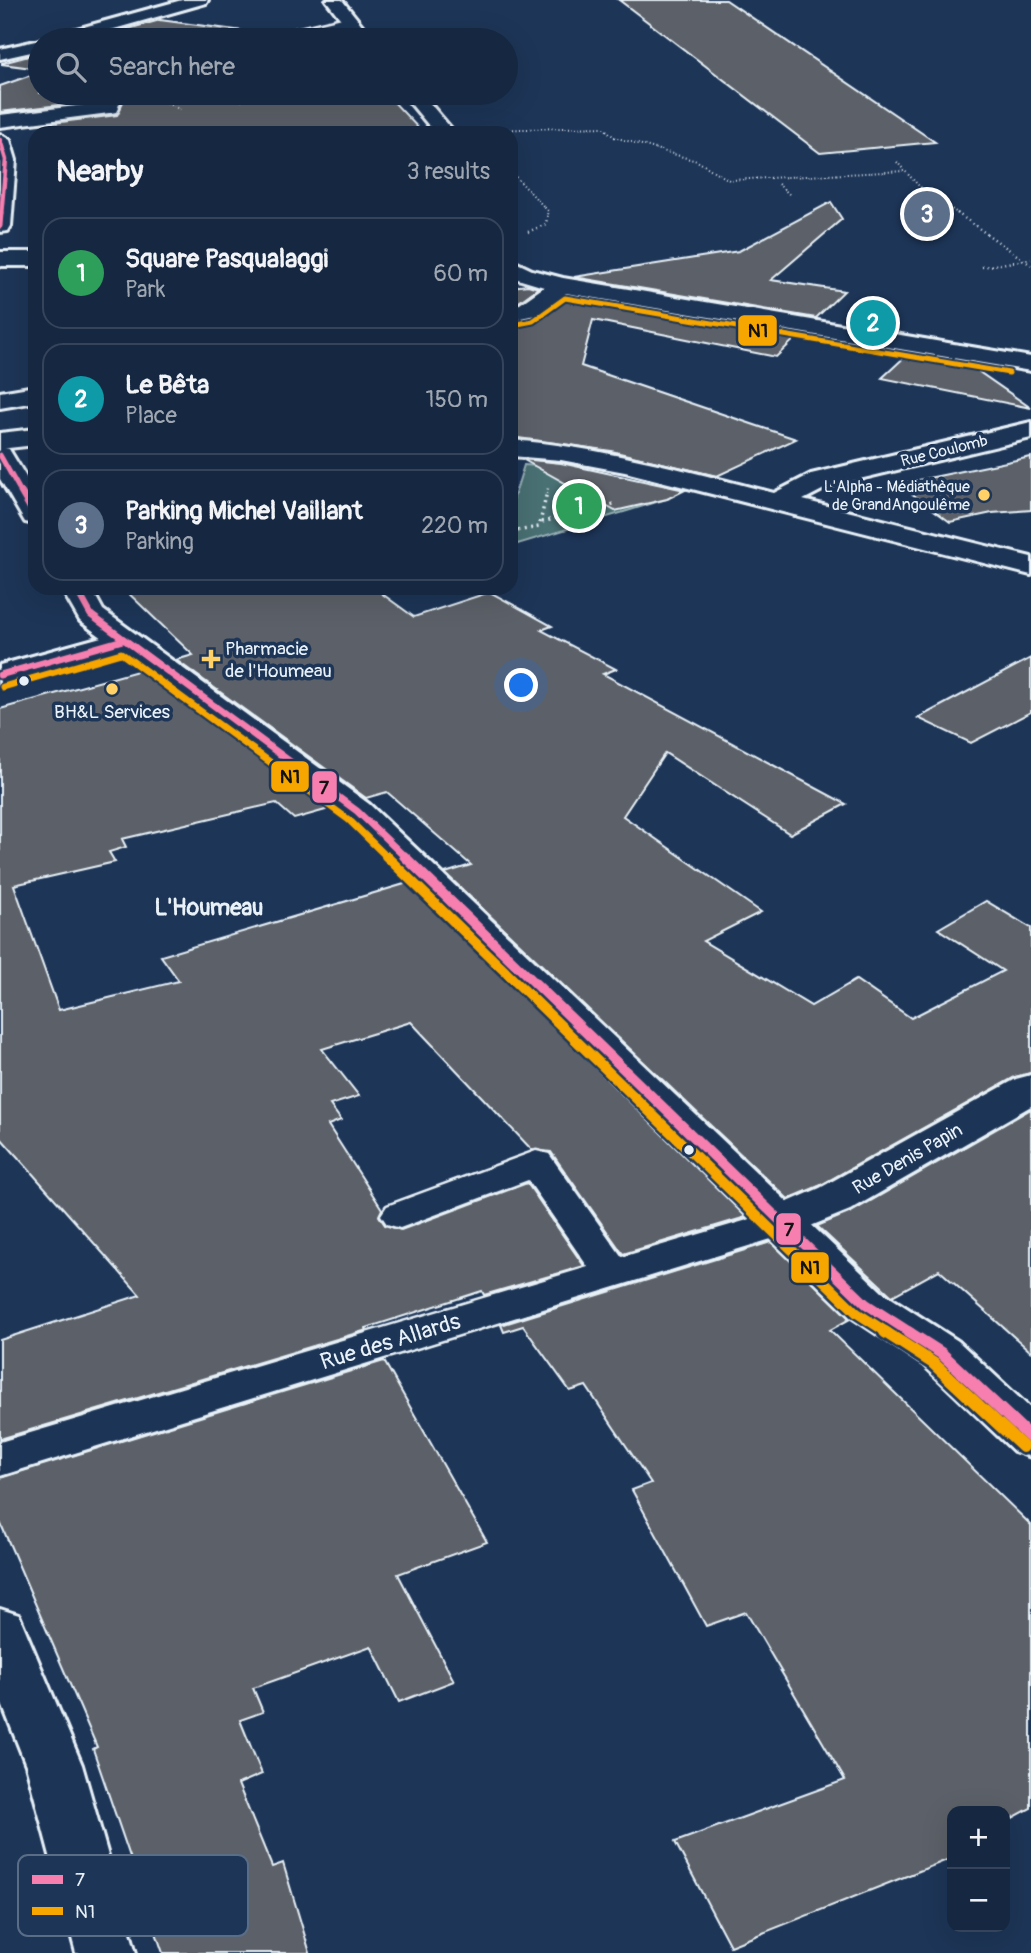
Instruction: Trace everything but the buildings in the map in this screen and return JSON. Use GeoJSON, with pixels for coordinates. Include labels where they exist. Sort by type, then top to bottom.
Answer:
{"type":"FeatureCollection","features":[{"type":"Feature","properties":{"kind":"street"},"geometry":{"type":"LineString","coordinates":[[334,0],[357,28]]}},
{"type":"Feature","properties":{"kind":"street"},"geometry":{"type":"LineString","coordinates":[[99,28],[193,1]]}},
{"type":"Feature","properties":{"kind":"street"},"geometry":{"type":"LineString","coordinates":[[0,54],[28,48]]}},
{"type":"Feature","properties":{"kind":"street"},"geometry":{"type":"LineString","coordinates":[[0,121],[86,105]]}},
{"type":"Feature","properties":{"kind":"street"},"geometry":{"type":"LineString","coordinates":[[421,105],[439,126]]}},
{"type":"Feature","properties":{"kind":"street"},"geometry":{"type":"LineString","coordinates":[[0,139],[6,160],[0,226]]}},
{"type":"Feature","properties":{"kind":"street"},"geometry":{"type":"LineString","coordinates":[[0,259],[28,259]]}},
{"type":"Feature","properties":{"kind":"street"},"geometry":{"type":"LineString","coordinates":[[518,271],[562,285],[1031,364]]}},
{"type":"Feature","properties":{"kind":"street"},"geometry":{"type":"LineString","coordinates":[[518,311],[535,305],[562,285]]}},
{"type":"Feature","properties":{"kind":"street"},"geometry":{"type":"LineString","coordinates":[[0,400],[28,395]]}},
{"type":"Feature","properties":{"kind":"street","name":"Rue Coulomb"},"geometry":{"type":"LineString","coordinates":[[780,501],[821,480],[1031,430]]}},
{"type":"Feature","properties":{"kind":"street"},"geometry":{"type":"LineString","coordinates":[[0,441],[28,438]]}},
{"type":"Feature","properties":{"kind":"street"},"geometry":{"type":"LineString","coordinates":[[518,449],[561,452],[625,464],[1031,566]]}},
{"type":"Feature","properties":{"kind":"street"},"geometry":{"type":"LineString","coordinates":[[0,455],[28,504]]}},
{"type":"Feature","properties":{"kind":"street"},"geometry":{"type":"LineString","coordinates":[[80,595],[91,615],[356,811],[866,1304],[941,1353],[1031,1438]]}},
{"type":"Feature","properties":{"kind":"street"},"geometry":{"type":"LineString","coordinates":[[0,675],[123,640]]}},
{"type":"Feature","properties":{"kind":"street","name":"Rue Denis Papin"},"geometry":{"type":"LineString","coordinates":[[781,1223],[835,1199],[1031,1088]]}},
{"type":"Feature","properties":{"kind":"street"},"geometry":{"type":"LineString","coordinates":[[0,1631],[54,1765],[79,1855]]}},
{"type":"Feature","properties":{"kind":"street"},"geometry":{"type":"LineString","coordinates":[[101,1936],[106,1953]]}},
{"type":"Feature","properties":{"kind":"lane"},"geometry":{"type":"LineString","coordinates":[[310,28],[351,20]]}},
{"type":"Feature","properties":{"kind":"lane"},"geometry":{"type":"LineString","coordinates":[[400,1215],[536,1163],[613,1274]]}},
{"type":"Feature","properties":{"kind":"lane","name":"Rue des Allards"},"geometry":{"type":"LineString","coordinates":[[0,1459],[781,1223]]}},
{"type":"Feature","properties":{"kind":"path"},"geometry":{"type":"LineString","coordinates":[[171,105],[181,111]]}},
{"type":"Feature","properties":{"kind":"path"},"geometry":{"type":"LineString","coordinates":[[518,128],[603,127],[614,137],[697,161],[729,180],[905,171]]}},
{"type":"Feature","properties":{"kind":"path"},"geometry":{"type":"LineString","coordinates":[[897,162],[919,186],[1031,265]]}},
{"type":"Feature","properties":{"kind":"path"},"geometry":{"type":"LineString","coordinates":[[518,179],[548,211],[546,224],[523,234]]}},
{"type":"Feature","properties":{"kind":"path"},"geometry":{"type":"LineString","coordinates":[[778,184],[790,195]]}},
{"type":"Feature","properties":{"kind":"path"},"geometry":{"type":"LineString","coordinates":[[982,267],[1031,259]]}},
{"type":"Feature","properties":{"kind":"path"},"geometry":{"type":"LineString","coordinates":[[518,531],[540,527],[553,466],[561,452]]}},
{"type":"Feature","properties":{"kind":"path"},"geometry":{"type":"LineString","coordinates":[[542,522],[618,503]]}},
{"type":"Feature","properties":{"kind":"green space"},"geometry":{"type":"Polygon","coordinates":[[[524,465],[593,470],[667,499],[518,544],[518,484],[524,465]]]}},
{"type":"Feature","properties":{"kind":"transit line","name":"7"},"geometry":{"type":"LineString","coordinates":[[0,140],[6,160],[0,226]]}},
{"type":"Feature","properties":{"kind":"transit line","name":"N1"},"geometry":{"type":"LineString","coordinates":[[518,324],[533,321],[565,298],[1009,373]]}},
{"type":"Feature","properties":{"kind":"transit line","name":"7"},"geometry":{"type":"LineString","coordinates":[[0,455],[28,504]]}},
{"type":"Feature","properties":{"kind":"transit line","name":"7"},"geometry":{"type":"LineString","coordinates":[[80,595],[91,615],[357,811],[866,1304],[941,1353],[1031,1438]]}},
{"type":"Feature","properties":{"kind":"transit line","name":"7"},"geometry":{"type":"LineString","coordinates":[[0,675],[123,640]]}},
{"type":"Feature","properties":{"kind":"transit line","name":"N1"},"geometry":{"type":"LineString","coordinates":[[3,687],[121,653],[349,820],[857,1313],[933,1363],[1023,1447]]}},
{"type":"Feature","properties":{"kind":"place","name":"Parking Michel Vaillant"},"geometry":{"type":"Point","coordinates":[927,214]}},
{"type":"Feature","properties":{"kind":"place","name":"Le Bêta"},"geometry":{"type":"Point","coordinates":[873,323]}},
{"type":"Feature","properties":{"kind":"place","name":"L'Alpha - Médiathèque de GrandAngoulême"},"geometry":{"type":"Point","coordinates":[984,495]}},
{"type":"Feature","properties":{"kind":"place","name":"Square Pasqualaggi"},"geometry":{"type":"Point","coordinates":[579,506]}},
{"type":"Feature","properties":{"kind":"place","name":"Pharmacie de l'Houmeau"},"geometry":{"type":"Point","coordinates":[211,659]}},
{"type":"Feature","properties":{"kind":"place","name":"BH&L Services"},"geometry":{"type":"Point","coordinates":[112,689]}},
{"type":"Feature","properties":{"kind":"district","name":"L'Houmeau"},"geometry":{"type":"Point","coordinates":[209,907]}}]}
